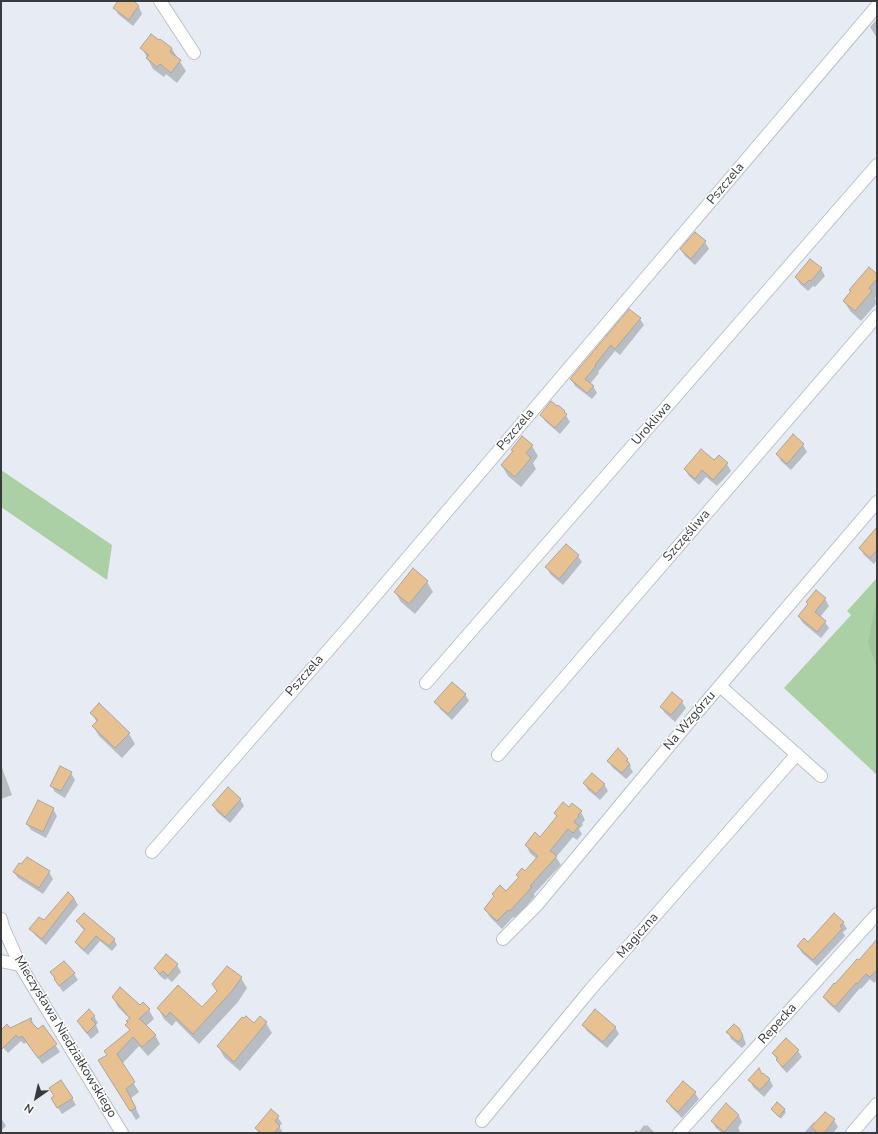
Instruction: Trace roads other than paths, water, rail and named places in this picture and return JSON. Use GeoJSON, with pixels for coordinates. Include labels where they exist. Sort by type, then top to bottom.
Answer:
{"type":"FeatureCollection","features":[{"type":"Feature","properties":{"kind":"street"},"geometry":{"type":"LineString","coordinates":[[160,1],[194,53]]}},
{"type":"Feature","properties":{"kind":"street","name":"Pszczela"},"geometry":{"type":"LineString","coordinates":[[152,852],[352,623],[877,6]]}},
{"type":"Feature","properties":{"kind":"street","name":"Urokliwa"},"geometry":{"type":"LineString","coordinates":[[426,683],[877,165]]}},
{"type":"Feature","properties":{"kind":"street","name":"Szczęśliwa"},"geometry":{"type":"LineString","coordinates":[[498,755],[877,316]]}},
{"type":"Feature","properties":{"kind":"street","name":"Na Wzgórzu"},"geometry":{"type":"LineString","coordinates":[[503,939],[537,905],[720,686],[877,502]]}},
{"type":"Feature","properties":{"kind":"street"},"geometry":{"type":"LineString","coordinates":[[720,686],[821,776]]}},
{"type":"Feature","properties":{"kind":"street","name":"Magiczna"},"geometry":{"type":"LineString","coordinates":[[482,1121],[590,990],[797,754]]}},
{"type":"Feature","properties":{"kind":"street","name":"Repecka"},"geometry":{"type":"LineString","coordinates":[[679,1133],[877,914]]}},
{"type":"Feature","properties":{"kind":"street","name":"Mieczysława Niedziałkowskiego"},"geometry":{"type":"LineString","coordinates":[[2,927],[20,964],[122,1133]]}},
{"type":"Feature","properties":{"kind":"street"},"geometry":{"type":"LineString","coordinates":[[1,961],[20,964]]}},
{"type":"Feature","properties":{"kind":"street"},"geometry":{"type":"LineString","coordinates":[[852,1133],[877,1104]]}}]}
